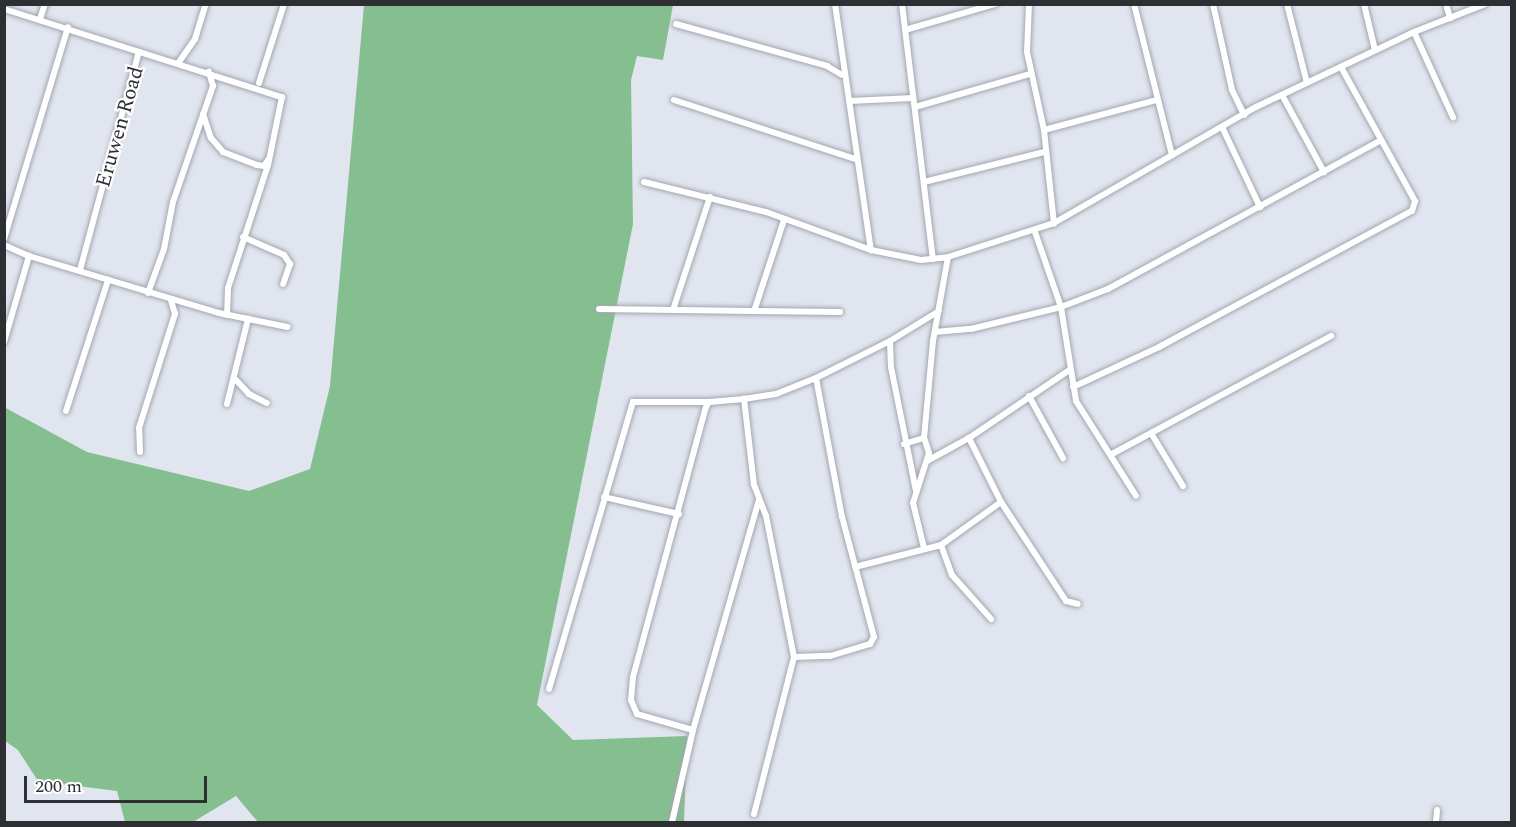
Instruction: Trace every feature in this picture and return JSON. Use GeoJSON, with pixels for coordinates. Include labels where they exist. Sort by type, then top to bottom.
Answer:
{"type":"FeatureCollection","features":[{"type":"Feature","properties":{"kind":"street"},"geometry":{"type":"LineString","coordinates":[[40,19],[45,4]]}},
{"type":"Feature","properties":{"kind":"street"},"geometry":{"type":"LineString","coordinates":[[179,63],[195,39],[206,4]]}},
{"type":"Feature","properties":{"kind":"street"},"geometry":{"type":"LineString","coordinates":[[259,83],[284,4]]}},
{"type":"Feature","properties":{"kind":"street"},"geometry":{"type":"LineString","coordinates":[[835,4],[843,76],[850,101],[856,159],[871,250]]}},
{"type":"Feature","properties":{"kind":"street"},"geometry":{"type":"LineString","coordinates":[[902,4],[933,259]]}},
{"type":"Feature","properties":{"kind":"street"},"geometry":{"type":"LineString","coordinates":[[905,30],[995,4]]}},
{"type":"Feature","properties":{"kind":"street"},"geometry":{"type":"LineString","coordinates":[[1029,4],[1030,74],[1044,130],[1044,152],[1054,223]]}},
{"type":"Feature","properties":{"kind":"street"},"geometry":{"type":"LineString","coordinates":[[1134,4],[1172,155]]}},
{"type":"Feature","properties":{"kind":"street"},"geometry":{"type":"LineString","coordinates":[[1213,4],[1232,90],[1244,116]]}},
{"type":"Feature","properties":{"kind":"street"},"geometry":{"type":"LineString","coordinates":[[1287,4],[1307,83]]}},
{"type":"Feature","properties":{"kind":"street"},"geometry":{"type":"LineString","coordinates":[[1365,4],[1376,50]]}},
{"type":"Feature","properties":{"kind":"street"},"geometry":{"type":"LineString","coordinates":[[1446,4],[1450,18]]}},
{"type":"Feature","properties":{"kind":"street"},"geometry":{"type":"LineString","coordinates":[[644,182],[710,197],[784,219],[871,250],[933,259],[948,257],[1035,232],[1282,95],[1413,32],[1485,4]]}},
{"type":"Feature","properties":{"kind":"street","name":"Eruwen Road"},"geometry":{"type":"LineString","coordinates":[[4,9],[68,27],[139,52],[80,270]]}},
{"type":"Feature","properties":{"kind":"street"},"geometry":{"type":"LineString","coordinates":[[676,24],[827,66],[843,76]]}},
{"type":"Feature","properties":{"kind":"street"},"geometry":{"type":"LineString","coordinates":[[4,239],[68,27]]}},
{"type":"Feature","properties":{"kind":"street"},"geometry":{"type":"LineString","coordinates":[[1413,32],[1453,117]]}},
{"type":"Feature","properties":{"kind":"street"},"geometry":{"type":"LineString","coordinates":[[139,52],[209,72],[282,97],[269,159],[228,288],[228,315]]}},
{"type":"Feature","properties":{"kind":"street"},"geometry":{"type":"LineString","coordinates":[[1073,387],[1409,214],[1415,201],[1341,67]]}},
{"type":"Feature","properties":{"kind":"street"},"geometry":{"type":"LineString","coordinates":[[148,293],[213,86],[209,72]]}},
{"type":"Feature","properties":{"kind":"street"},"geometry":{"type":"LineString","coordinates":[[915,107],[1030,74]]}},
{"type":"Feature","properties":{"kind":"street"},"geometry":{"type":"LineString","coordinates":[[1282,95],[1324,172]]}},
{"type":"Feature","properties":{"kind":"street"},"geometry":{"type":"LineString","coordinates":[[850,101],[913,98]]}},
{"type":"Feature","properties":{"kind":"street"},"geometry":{"type":"LineString","coordinates":[[674,100],[856,159]]}},
{"type":"Feature","properties":{"kind":"street"},"geometry":{"type":"LineString","coordinates":[[1044,130],[1157,100]]}},
{"type":"Feature","properties":{"kind":"street"},"geometry":{"type":"LineString","coordinates":[[203,114],[211,138],[223,152],[264,166],[269,159]]}},
{"type":"Feature","properties":{"kind":"street"},"geometry":{"type":"LineString","coordinates":[[1222,127],[1260,207]]}},
{"type":"Feature","properties":{"kind":"street"},"geometry":{"type":"LineString","coordinates":[[935,332],[972,329],[1060,307],[1108,288],[1380,141]]}},
{"type":"Feature","properties":{"kind":"street"},"geometry":{"type":"LineString","coordinates":[[924,183],[1044,152]]}},
{"type":"Feature","properties":{"kind":"street"},"geometry":{"type":"LineString","coordinates":[[673,310],[710,197]]}},
{"type":"Feature","properties":{"kind":"street"},"geometry":{"type":"LineString","coordinates":[[754,311],[784,219]]}},
{"type":"Feature","properties":{"kind":"street"},"geometry":{"type":"LineString","coordinates":[[1035,232],[1060,307],[1068,371],[1076,402],[1112,454],[1137,496]]}},
{"type":"Feature","properties":{"kind":"street"},"geometry":{"type":"LineString","coordinates":[[243,237],[284,255],[290,265],[283,284]]}},
{"type":"Feature","properties":{"kind":"street"},"geometry":{"type":"LineString","coordinates":[[4,245],[29,256],[171,300],[288,327]]}},
{"type":"Feature","properties":{"kind":"street"},"geometry":{"type":"LineString","coordinates":[[4,342],[29,256]]}},
{"type":"Feature","properties":{"kind":"street"},"geometry":{"type":"LineString","coordinates":[[924,548],[913,503],[927,461],[924,438],[935,332],[948,257]]}},
{"type":"Feature","properties":{"kind":"street"},"geometry":{"type":"LineString","coordinates":[[66,411],[108,280]]}},
{"type":"Feature","properties":{"kind":"street"},"geometry":{"type":"LineString","coordinates":[[140,452],[139,428],[175,314],[171,300]]}},
{"type":"Feature","properties":{"kind":"street"},"geometry":{"type":"LineString","coordinates":[[598,309],[840,312]]}},
{"type":"Feature","properties":{"kind":"street"},"geometry":{"type":"LineString","coordinates":[[549,688],[633,402],[709,402],[776,394],[816,378],[890,341],[939,311]]}},
{"type":"Feature","properties":{"kind":"street"},"geometry":{"type":"LineString","coordinates":[[227,404],[236,380],[248,319]]}},
{"type":"Feature","properties":{"kind":"street"},"geometry":{"type":"LineString","coordinates":[[1112,454],[1331,336]]}},
{"type":"Feature","properties":{"kind":"street"},"geometry":{"type":"LineString","coordinates":[[890,341],[904,444],[916,491]]}},
{"type":"Feature","properties":{"kind":"street"},"geometry":{"type":"LineString","coordinates":[[927,461],[969,438],[1068,371]]}},
{"type":"Feature","properties":{"kind":"street"},"geometry":{"type":"LineString","coordinates":[[794,657],[830,656],[873,640],[855,567],[816,378]]}},
{"type":"Feature","properties":{"kind":"street"},"geometry":{"type":"LineString","coordinates":[[236,380],[249,394],[267,403]]}},
{"type":"Feature","properties":{"kind":"street"},"geometry":{"type":"LineString","coordinates":[[1029,396],[1063,458]]}},
{"type":"Feature","properties":{"kind":"street"},"geometry":{"type":"LineString","coordinates":[[744,399],[759,500],[794,657],[754,814]]}},
{"type":"Feature","properties":{"kind":"street"},"geometry":{"type":"LineString","coordinates":[[693,730],[641,717],[633,711],[631,700],[648,615],[679,514],[709,402]]}},
{"type":"Feature","properties":{"kind":"street"},"geometry":{"type":"LineString","coordinates":[[1151,433],[1183,486]]}},
{"type":"Feature","properties":{"kind":"street"},"geometry":{"type":"LineString","coordinates":[[904,444],[924,438]]}},
{"type":"Feature","properties":{"kind":"street"},"geometry":{"type":"LineString","coordinates":[[969,438],[1001,502],[1066,601],[1078,604]]}},
{"type":"Feature","properties":{"kind":"street"},"geometry":{"type":"LineString","coordinates":[[604,497],[679,514]]}},
{"type":"Feature","properties":{"kind":"street"},"geometry":{"type":"LineString","coordinates":[[672,822],[693,730],[759,500]]}},
{"type":"Feature","properties":{"kind":"street"},"geometry":{"type":"LineString","coordinates":[[855,567],[941,545],[1001,502]]}},
{"type":"Feature","properties":{"kind":"street"},"geometry":{"type":"LineString","coordinates":[[941,545],[952,575],[991,619]]}},
{"type":"Feature","properties":{"kind":"street"},"geometry":{"type":"LineString","coordinates":[[1436,822],[1437,810]]}},
{"type":"Feature","properties":{"kind":"green space"},"geometry":{"type":"Polygon","coordinates":[[[364,5],[673,5],[663,60],[637,56],[631,80],[633,224],[537,705],[573,740],[687,736],[684,822],[258,822],[236,796],[193,822],[125,822],[117,791],[38,781],[18,750],[5,741],[4,407],[87,452],[249,491],[310,469],[330,386],[364,5]]]}}]}
